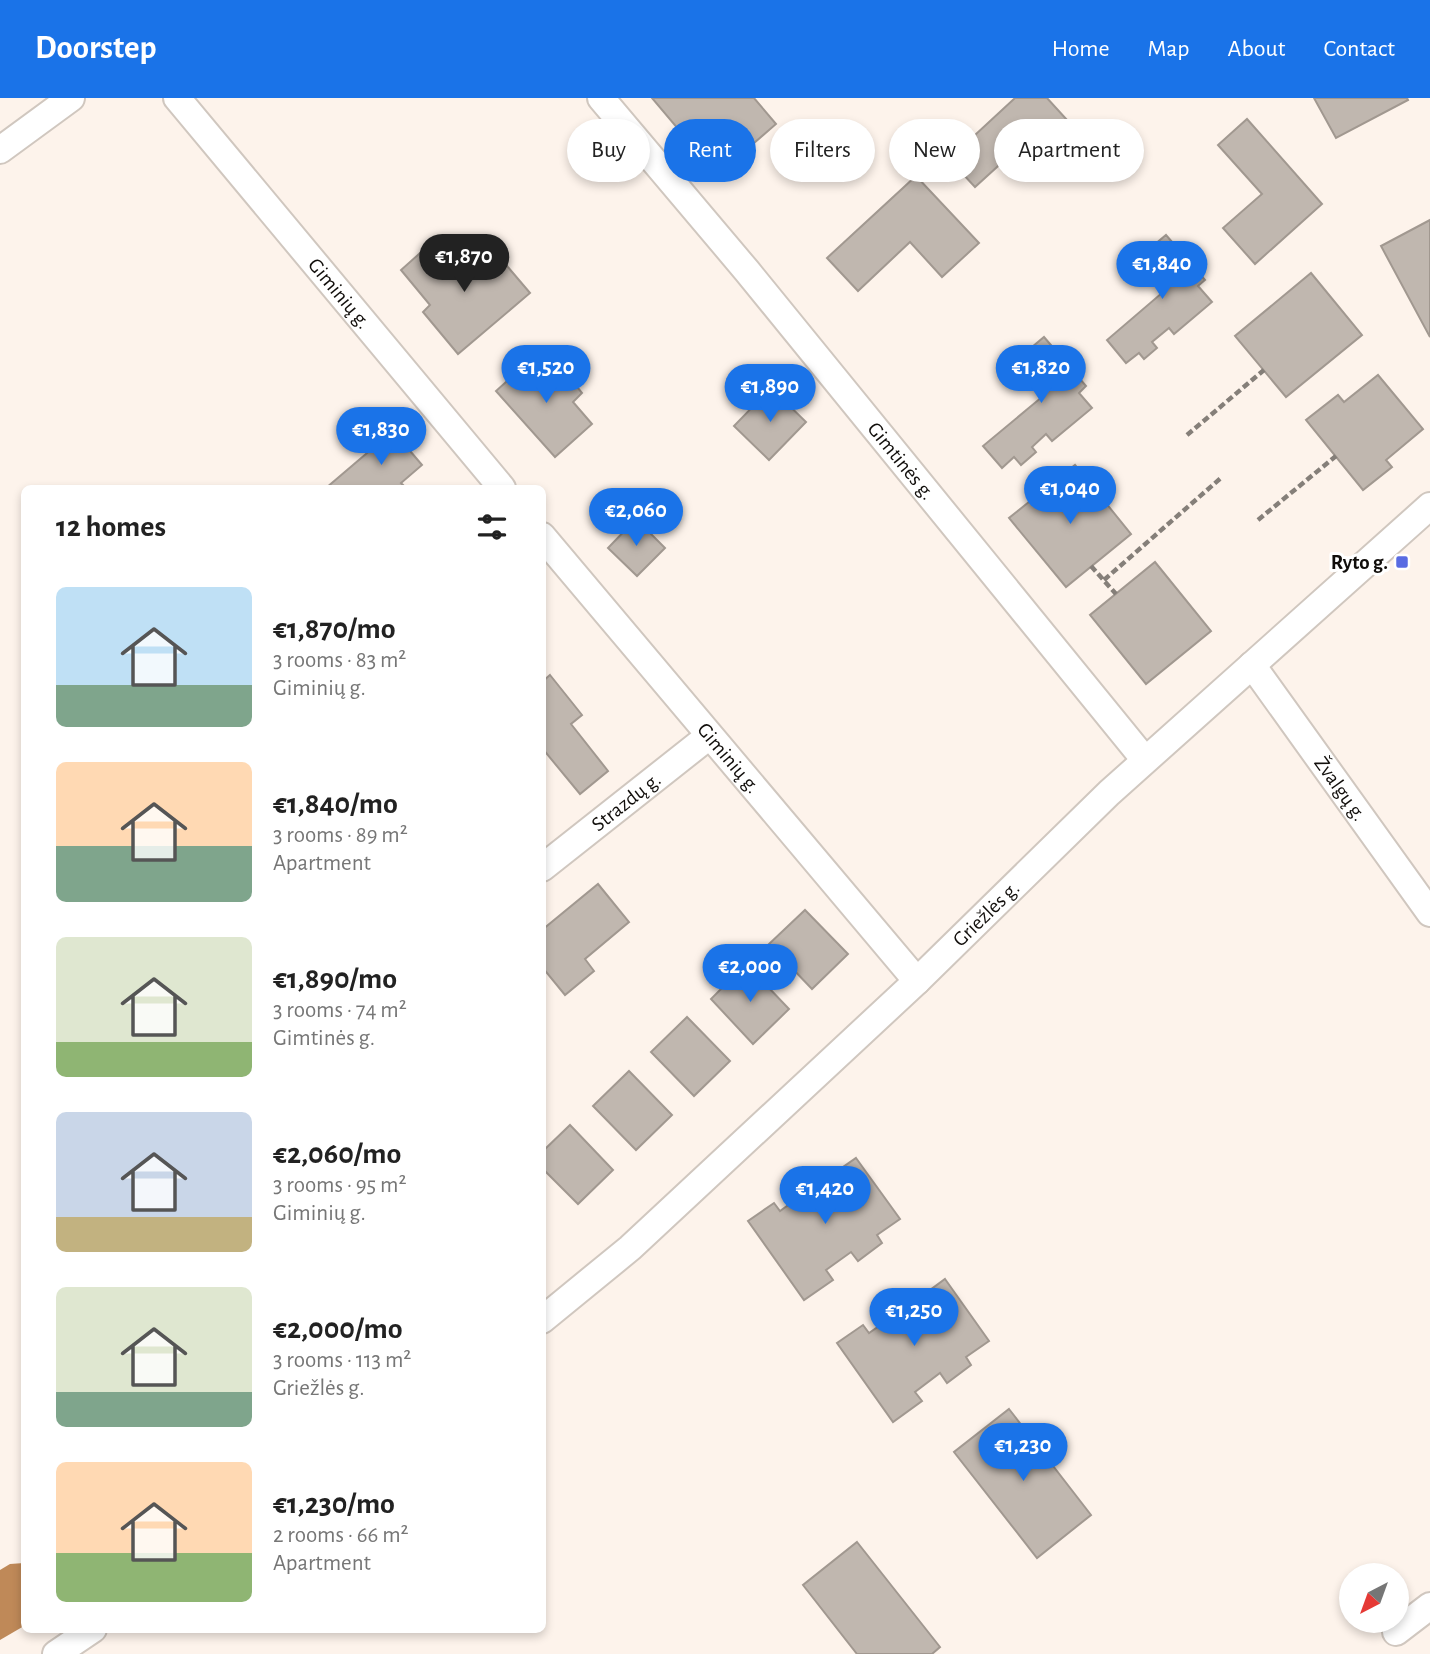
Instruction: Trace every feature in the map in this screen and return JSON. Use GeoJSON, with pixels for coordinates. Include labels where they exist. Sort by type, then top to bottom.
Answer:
{"type":"FeatureCollection","features":[{"type":"Feature","properties":{"kind":"street"},"geometry":{"type":"LineString","coordinates":[[0,150],[71,98]]}},
{"type":"Feature","properties":{"kind":"street","name":"Giminių g."},"geometry":{"type":"LineString","coordinates":[[177,98],[500,485]]}},
{"type":"Feature","properties":{"kind":"street","name":"Gimtinės g."},"geometry":{"type":"LineString","coordinates":[[601,98],[747,271],[1145,760]]}},
{"type":"Feature","properties":{"kind":"street","name":"Griežlės g."},"geometry":{"type":"LineString","coordinates":[[546,1317],[630,1248],[917,981],[1109,793],[1430,506]]}},
{"type":"Feature","properties":{"kind":"street","name":"Giminių g."},"geometry":{"type":"LineString","coordinates":[[546,542],[917,981]]}},
{"type":"Feature","properties":{"kind":"street","name":"Žvalgų g."},"geometry":{"type":"LineString","coordinates":[[1252,664],[1430,913]]}},
{"type":"Feature","properties":{"kind":"street","name":"Strazdų g."},"geometry":{"type":"LineString","coordinates":[[546,865],[709,736]]}},
{"type":"Feature","properties":{"kind":"street"},"geometry":{"type":"LineString","coordinates":[[1409,1622],[1430,1606]]}},
{"type":"Feature","properties":{"kind":"street"},"geometry":{"type":"LineString","coordinates":[[56,1654],[87,1633]]}},
{"type":"Feature","properties":{"kind":"path"},"geometry":{"type":"LineString","coordinates":[[1187,435],[1264,370]]}},
{"type":"Feature","properties":{"kind":"path"},"geometry":{"type":"LineString","coordinates":[[1258,520],[1336,456]]}},
{"type":"Feature","properties":{"kind":"path"},"geometry":{"type":"LineString","coordinates":[[1104,580],[1222,477]]}},
{"type":"Feature","properties":{"kind":"path"},"geometry":{"type":"LineString","coordinates":[[1091,566],[1116,594]]}},
{"type":"Feature","properties":{"kind":"shaded area"},"geometry":{"type":"Polygon","coordinates":[[[21,1563],[21,1628],[0,1640],[0,1570],[10,1564],[21,1563]]]}},
{"type":"Feature","properties":{"kind":"building"},"geometry":{"type":"Polygon","coordinates":[[[652,98],[754,98],[772,119],[770,129],[756,141],[756,119],[670,119],[652,98]]]}},
{"type":"Feature","properties":{"kind":"building"},"geometry":{"type":"Polygon","coordinates":[[[1015,98],[1047,98],[1066,119],[994,119],[994,170],[975,187],[970,182],[980,182],[980,130],[1015,98]]]}},
{"type":"Feature","properties":{"kind":"building"},"geometry":{"type":"Polygon","coordinates":[[[1314,98],[1407,98],[1408,100],[1336,138],[1314,98]]]}},
{"type":"Feature","properties":{"kind":"building"},"geometry":{"type":"Polygon","coordinates":[[[1247,119],[1322,204],[1255,264],[1223,228],[1262,194],[1218,145],[1247,119]]]}},
{"type":"Feature","properties":{"kind":"building"},"geometry":{"type":"Polygon","coordinates":[[[909,182],[922,182],[979,243],[942,277],[910,242],[858,291],[827,258],[909,182]]]}},
{"type":"Feature","properties":{"kind":"building"},"geometry":{"type":"Polygon","coordinates":[[[1430,220],[1430,337],[1381,246],[1430,220]]]}},
{"type":"Feature","properties":{"kind":"building"},"geometry":{"type":"Polygon","coordinates":[[[1166,235],[1205,280],[1198,286],[1212,302],[1174,334],[1169,328],[1152,342],[1157,348],[1144,359],[1139,353],[1126,363],[1107,340],[1162,293],[1135,261],[1166,235]]]}},
{"type":"Feature","properties":{"kind":"building"},"geometry":{"type":"Polygon","coordinates":[[[428,246],[443,265],[458,251],[475,271],[496,253],[530,293],[458,354],[423,312],[430,305],[401,270],[428,246]]]}},
{"type":"Feature","properties":{"kind":"building"},"geometry":{"type":"Polygon","coordinates":[[[1311,273],[1362,335],[1286,397],[1235,336],[1311,273]]]}},
{"type":"Feature","properties":{"kind":"building"},"geometry":{"type":"Polygon","coordinates":[[[1044,337],[1086,386],[1079,393],[1092,408],[1052,441],[1046,434],[1032,447],[1036,452],[1021,465],[1014,457],[1002,468],[983,446],[1042,397],[1013,363],[1044,337]]]}},
{"type":"Feature","properties":{"kind":"building"},"geometry":{"type":"Polygon","coordinates":[[[535,356],[556,380],[565,372],[582,393],[573,402],[592,424],[555,457],[496,391],[535,356]]]}},
{"type":"Feature","properties":{"kind":"building"},"geometry":{"type":"Polygon","coordinates":[[[1378,375],[1423,429],[1386,460],[1392,467],[1363,490],[1306,420],[1338,395],[1344,402],[1378,375]]]}},
{"type":"Feature","properties":{"kind":"building"},"geometry":{"type":"Polygon","coordinates":[[[771,388],[806,422],[769,460],[734,426],[771,388]]]}},
{"type":"Feature","properties":{"kind":"building"},"geometry":{"type":"Polygon","coordinates":[[[393,431],[422,465],[401,483],[403,485],[330,485],[393,431]]]}},
{"type":"Feature","properties":{"kind":"building"},"geometry":{"type":"Polygon","coordinates":[[[1075,465],[1131,534],[1066,587],[1009,518],[1075,465]]]}},
{"type":"Feature","properties":{"kind":"building"},"geometry":{"type":"Polygon","coordinates":[[[636,519],[665,548],[637,576],[608,548],[636,519]]]}},
{"type":"Feature","properties":{"kind":"building"},"geometry":{"type":"Polygon","coordinates":[[[1155,562],[1211,631],[1146,684],[1090,615],[1155,562]]]}},
{"type":"Feature","properties":{"kind":"building"},"geometry":{"type":"Polygon","coordinates":[[[550,675],[582,715],[571,724],[608,771],[580,794],[546,753],[546,678],[550,675]]]}},
{"type":"Feature","properties":{"kind":"building"},"geometry":{"type":"Polygon","coordinates":[[[598,884],[629,922],[585,959],[594,971],[565,995],[546,972],[546,927],[598,884]]]}},
{"type":"Feature","properties":{"kind":"building"},"geometry":{"type":"Polygon","coordinates":[[[805,910],[848,954],[812,989],[769,944],[805,910]]]}},
{"type":"Feature","properties":{"kind":"building"},"geometry":{"type":"Polygon","coordinates":[[[746,964],[789,1009],[753,1044],[711,999],[746,964]]]}},
{"type":"Feature","properties":{"kind":"building"},"geometry":{"type":"Polygon","coordinates":[[[687,1017],[730,1061],[694,1096],[651,1052],[687,1017]]]}},
{"type":"Feature","properties":{"kind":"building"},"geometry":{"type":"Polygon","coordinates":[[[629,1071],[672,1115],[636,1150],[593,1106],[629,1071]]]}},
{"type":"Feature","properties":{"kind":"building"},"geometry":{"type":"Polygon","coordinates":[[[570,1125],[613,1170],[578,1204],[546,1172],[546,1148],[570,1125]]]}},
{"type":"Feature","properties":{"kind":"building"},"geometry":{"type":"Polygon","coordinates":[[[856,1158],[900,1219],[877,1235],[882,1243],[858,1261],[851,1252],[826,1270],[833,1280],[804,1300],[748,1221],[774,1203],[780,1211],[806,1192],[802,1185],[825,1169],[830,1176],[856,1158]]]}},
{"type":"Feature","properties":{"kind":"building"},"geometry":{"type":"Polygon","coordinates":[[[945,1279],[989,1341],[966,1357],[971,1365],[947,1383],[940,1373],[915,1392],[922,1401],[893,1422],[837,1343],[863,1325],[869,1333],[896,1314],[891,1307],[914,1291],[919,1298],[945,1279]]]}},
{"type":"Feature","properties":{"kind":"building"},"geometry":{"type":"Polygon","coordinates":[[[1009,1409],[1091,1515],[1037,1558],[954,1452],[1009,1409]]]}},
{"type":"Feature","properties":{"kind":"building"},"geometry":{"type":"Polygon","coordinates":[[[857,1542],[940,1647],[932,1654],[857,1654],[803,1585],[857,1542]]]}},
{"type":"Feature","properties":{"kind":"place","name":"Ryto g."},"geometry":{"type":"Point","coordinates":[1402,562]}}]}
